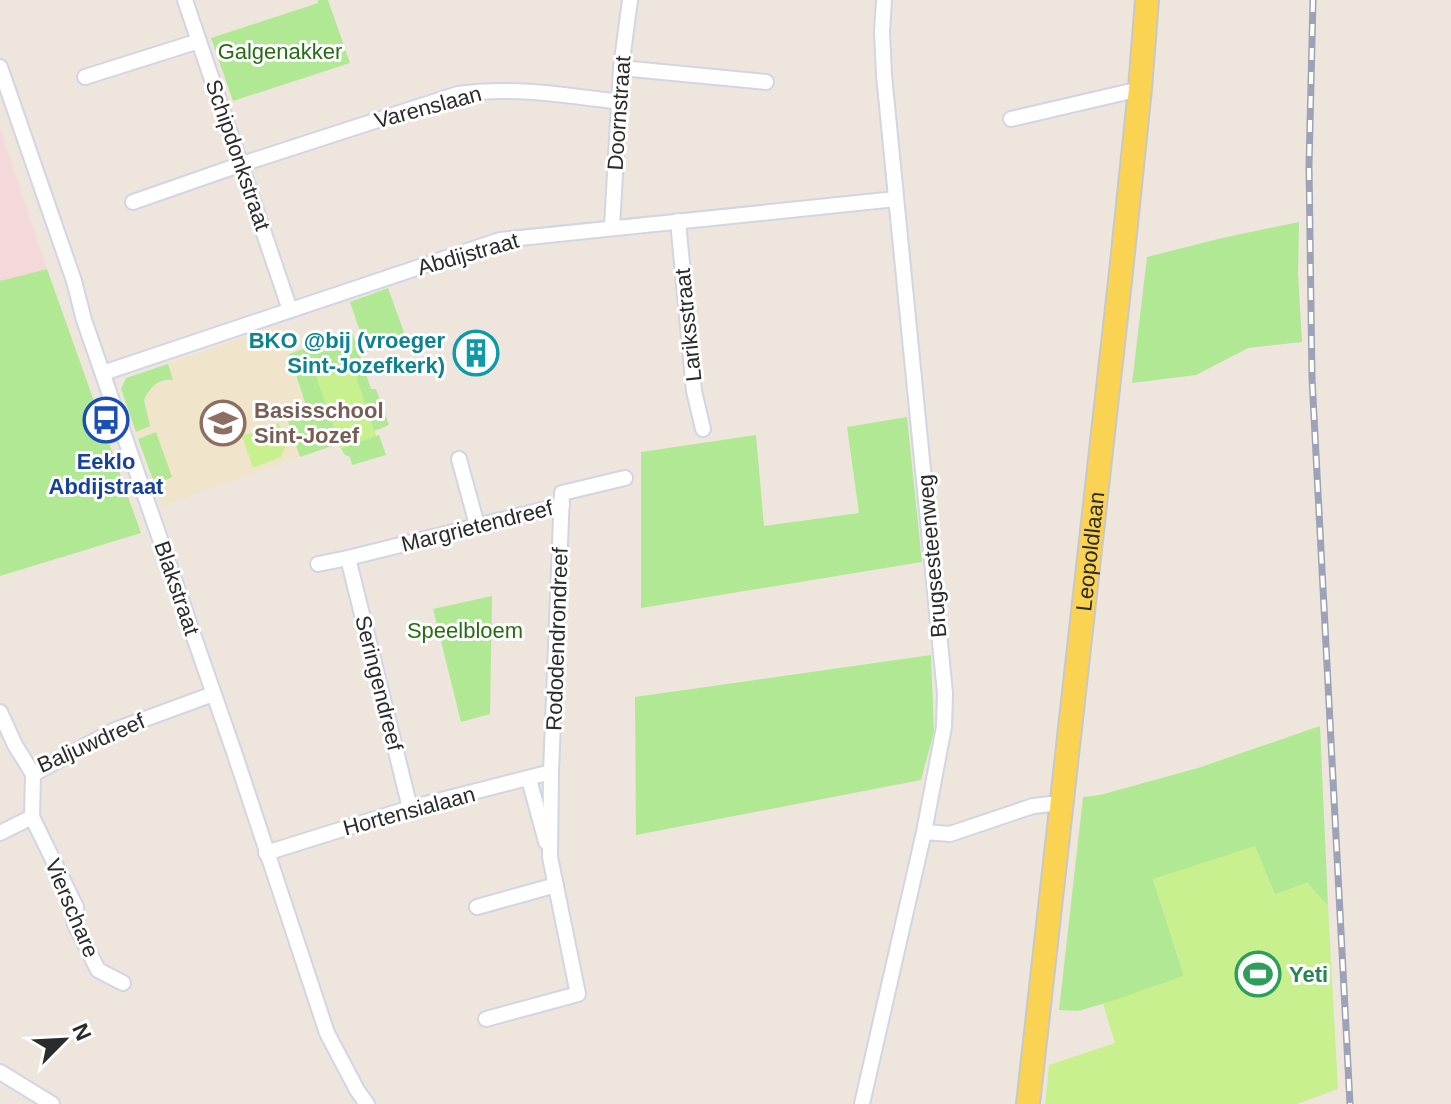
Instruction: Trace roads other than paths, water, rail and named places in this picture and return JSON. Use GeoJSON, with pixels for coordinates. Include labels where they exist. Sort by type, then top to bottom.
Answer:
{"type":"FeatureCollection","features":[{"type":"Feature","properties":{"kind":"main road","name":"Leopoldlaan"},"geometry":{"type":"LineString","coordinates":[[1028,1104],[1121,272],[1147,0]]}},
{"type":"Feature","properties":{"kind":"street","name":"Schipdonkstraat"},"geometry":{"type":"LineString","coordinates":[[185,0],[290,310]]}},
{"type":"Feature","properties":{"kind":"street","name":"Doornstraat"},"geometry":{"type":"LineString","coordinates":[[612,227],[621,68],[630,0]]}},
{"type":"Feature","properties":{"kind":"street","name":"Brugsesteenweg"},"geometry":{"type":"LineString","coordinates":[[862,1104],[924,832],[944,727],[945,693],[896,199],[883,46],[884,0]]}},
{"type":"Feature","properties":{"kind":"street"},"geometry":{"type":"LineString","coordinates":[[85,77],[199,41]]}},
{"type":"Feature","properties":{"kind":"street","name":"Blakstraat"},"geometry":{"type":"LineString","coordinates":[[0,67],[327,1033],[367,1104]]}},
{"type":"Feature","properties":{"kind":"street"},"geometry":{"type":"LineString","coordinates":[[621,68],[766,82]]}},
{"type":"Feature","properties":{"kind":"street"},"geometry":{"type":"LineString","coordinates":[[1011,119],[1140,89]]}},
{"type":"Feature","properties":{"kind":"street","name":"Varenslaan"},"geometry":{"type":"LineString","coordinates":[[133,202],[458,94],[523,90],[620,102]]}},
{"type":"Feature","properties":{"kind":"street","name":"Abdijstraat"},"geometry":{"type":"LineString","coordinates":[[103,373],[500,240],[896,199]]}},
{"type":"Feature","properties":{"kind":"street","name":"Lariksstraat"},"geometry":{"type":"LineString","coordinates":[[678,221],[694,391],[703,429]]}},
{"type":"Feature","properties":{"kind":"street"},"geometry":{"type":"LineString","coordinates":[[459,459],[477,525]]}},
{"type":"Feature","properties":{"kind":"street","name":"Margrietendreef"},"geometry":{"type":"LineString","coordinates":[[318,564],[562,505],[562,493],[625,478]]}},
{"type":"Feature","properties":{"kind":"street","name":"Rododendrondreef"},"geometry":{"type":"LineString","coordinates":[[550,857],[562,505]]}},
{"type":"Feature","properties":{"kind":"street","name":"Seringendreef"},"geometry":{"type":"LineString","coordinates":[[348,558],[410,808]]}},
{"type":"Feature","properties":{"kind":"street","name":"Baljuwdreef"},"geometry":{"type":"LineString","coordinates":[[0,712],[33,774],[115,730],[213,694]]}},
{"type":"Feature","properties":{"kind":"street","name":"Hortensialaan"},"geometry":{"type":"LineString","coordinates":[[266,853],[410,808],[551,772]]}},
{"type":"Feature","properties":{"kind":"street","name":"Vierschare"},"geometry":{"type":"LineString","coordinates":[[33,774],[32,817],[76,907],[74,922],[98,970],[123,983]]}},
{"type":"Feature","properties":{"kind":"street"},"geometry":{"type":"LineString","coordinates":[[486,1019],[578,994],[550,857],[529,779]]}},
{"type":"Feature","properties":{"kind":"street"},"geometry":{"type":"LineString","coordinates":[[924,832],[950,834],[1033,806],[1060,803]]}},
{"type":"Feature","properties":{"kind":"street"},"geometry":{"type":"LineString","coordinates":[[0,833],[32,817]]}},
{"type":"Feature","properties":{"kind":"street"},"geometry":{"type":"LineString","coordinates":[[477,907],[556,885]]}},
{"type":"Feature","properties":{"kind":"street"},"geometry":{"type":"LineString","coordinates":[[0,1072],[46,1103]]}},
{"type":"Feature","properties":{"kind":"railway"},"geometry":{"type":"LineString","coordinates":[[1313,0],[1309,166],[1312,378],[1350,1104]]}},
{"type":"Feature","properties":{"kind":"place","name":"BKO @bij (vroeger Sint-Jozefkerk)"},"geometry":{"type":"Point","coordinates":[476,353]}},
{"type":"Feature","properties":{"kind":"place","name":"Eeklo Abdijstraat"},"geometry":{"type":"Point","coordinates":[106,420]}},
{"type":"Feature","properties":{"kind":"place","name":"Basisschool Sint-Jozef"},"geometry":{"type":"Point","coordinates":[223,423]}},
{"type":"Feature","properties":{"kind":"place","name":"Yeti"},"geometry":{"type":"Point","coordinates":[1258,974]}},
{"type":"Feature","properties":{"kind":"park label","name":"Galgenakker"},"geometry":{"type":"Point","coordinates":[280,51]}},
{"type":"Feature","properties":{"kind":"park label","name":"Speelbloem"},"geometry":{"type":"Point","coordinates":[465,630]}}]}
